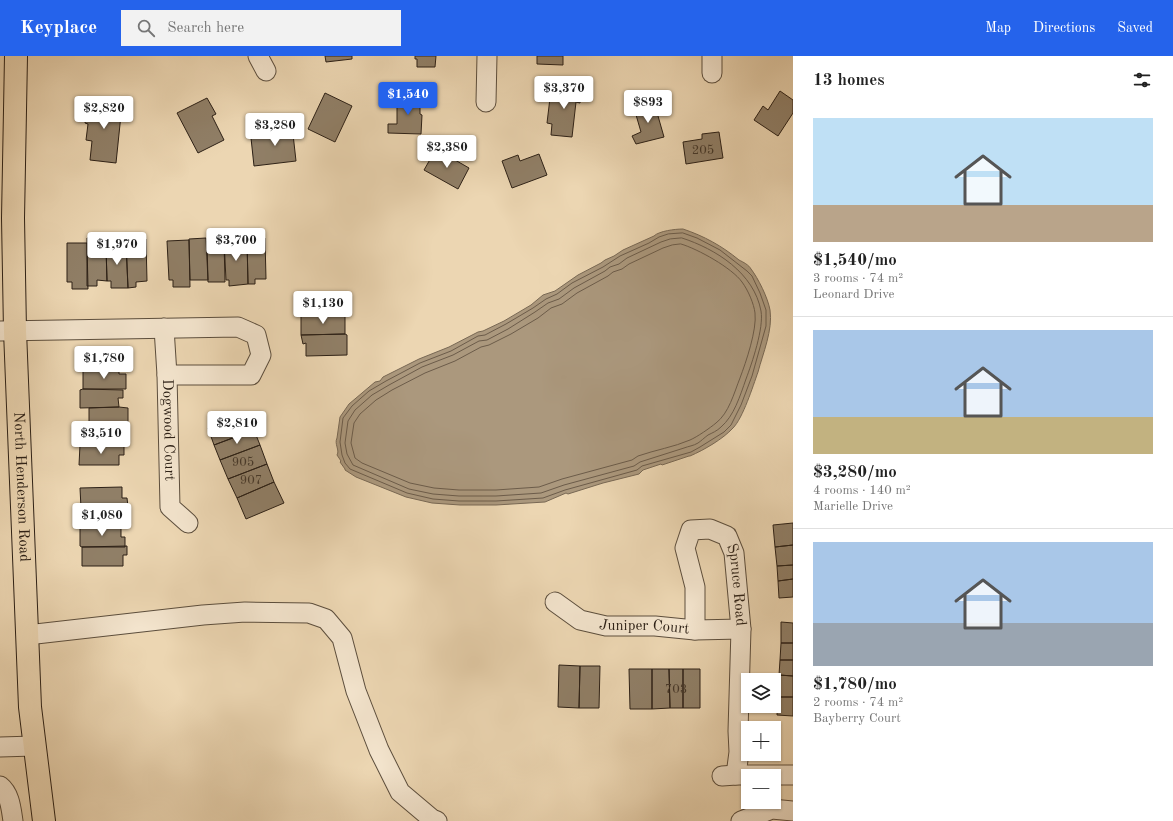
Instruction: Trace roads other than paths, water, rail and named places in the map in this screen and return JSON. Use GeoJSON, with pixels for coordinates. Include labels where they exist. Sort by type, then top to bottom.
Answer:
{"type":"FeatureCollection","features":[{"type":"Feature","properties":{"kind":"main road","name":"North Henderson Road"},"geometry":{"type":"LineString","coordinates":[[16,56],[14,218],[7,331],[27,635],[30,707],[44,821]]}},
{"type":"Feature","properties":{"kind":"street"},"geometry":{"type":"LineString","coordinates":[[486,102],[487,56]]}},
{"type":"Feature","properties":{"kind":"street"},"geometry":{"type":"LineString","coordinates":[[7,331],[238,327],[256,335],[261,354],[251,375],[167,375]]}},
{"type":"Feature","properties":{"kind":"street","name":"Dogwood Court"},"geometry":{"type":"LineString","coordinates":[[164,328],[167,375],[170,507],[188,523]]}},
{"type":"Feature","properties":{"kind":"street","name":"Spruce Road"},"geometry":{"type":"LineString","coordinates":[[694,630],[695,587],[685,548],[691,530],[710,529],[727,536],[734,553],[741,629],[738,731],[739,752],[729,775],[793,775]]}},
{"type":"Feature","properties":{"kind":"street","name":"Juniper Court"},"geometry":{"type":"LineString","coordinates":[[555,602],[580,620],[606,626],[655,626],[694,630],[741,629]]}},
{"type":"Feature","properties":{"kind":"street"},"geometry":{"type":"LineString","coordinates":[[27,635],[245,612],[309,613],[326,619],[342,638],[356,691],[379,750],[400,792],[432,819],[437,821]]}},
{"type":"Feature","properties":{"kind":"street"},"geometry":{"type":"LineString","coordinates":[[0,747],[34,746]]}},
{"type":"Feature","properties":{"kind":"street"},"geometry":{"type":"LineString","coordinates":[[3,790],[3,821]]}},
{"type":"Feature","properties":{"kind":"street"},"geometry":{"type":"LineString","coordinates":[[3,790],[11,806],[13,821]]}},
{"type":"Feature","properties":{"kind":"street"},"geometry":{"type":"LineString","coordinates":[[741,821],[772,809],[793,811]]}},
{"type":"Feature","properties":{"kind":"water"},"geometry":{"type":"Polygon","coordinates":[[[683,229],[712,242],[749,266],[762,288],[770,310],[771,318],[767,341],[747,402],[737,423],[719,440],[690,456],[643,470],[639,474],[568,494],[566,493],[545,502],[496,505],[432,503],[406,497],[356,477],[345,470],[337,455],[338,451],[336,445],[340,417],[349,404],[375,382],[380,381],[383,377],[419,359],[449,347],[504,321],[531,305],[543,295],[555,291],[578,275],[623,250],[656,234],[683,229]]]}}]}
